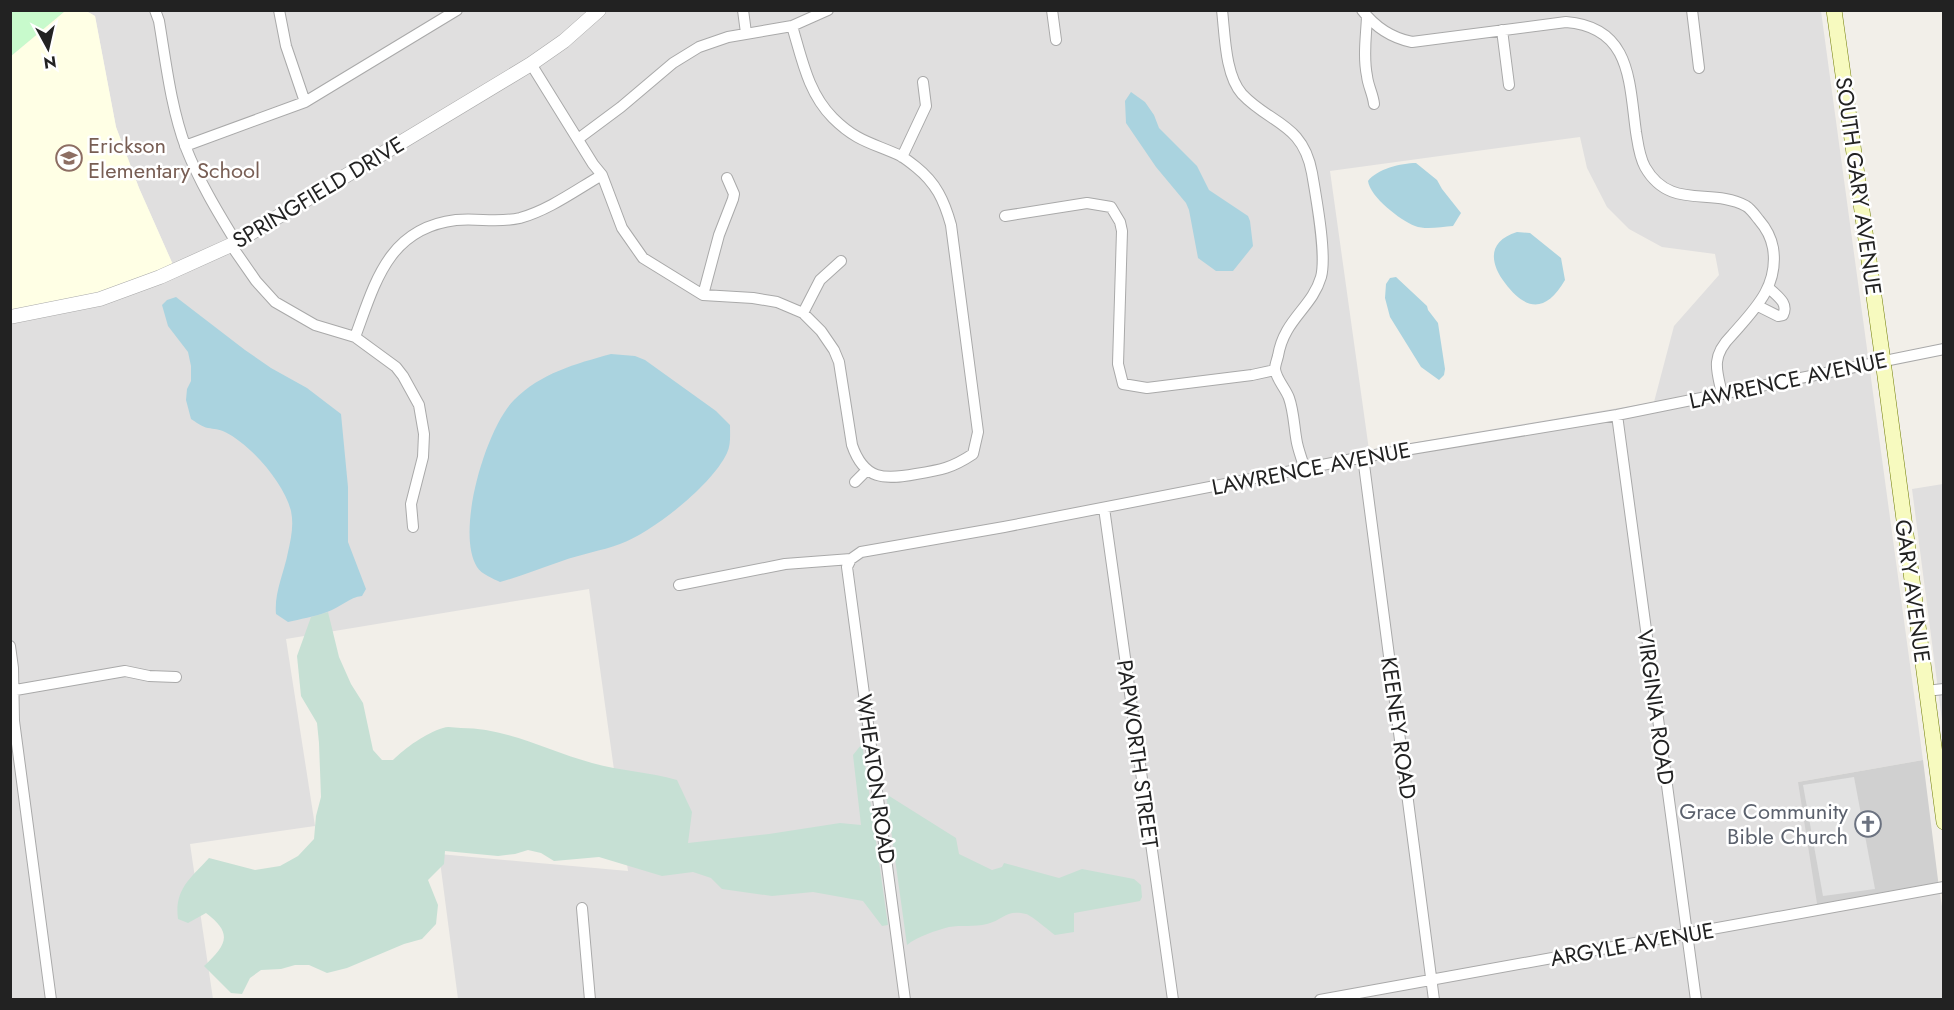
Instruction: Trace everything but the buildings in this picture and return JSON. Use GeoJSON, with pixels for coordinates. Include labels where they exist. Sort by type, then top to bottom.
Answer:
{"type":"FeatureCollection","features":[{"type":"Feature","properties":{"kind":"main road","name":"SOUTH GARY AVENUE"},"geometry":{"type":"LineString","coordinates":[[1834,10],[1883,361]]}},
{"type":"Feature","properties":{"kind":"main road","name":"GARY AVENUE"},"geometry":{"type":"LineString","coordinates":[[1883,361],[1944,822]]}},
{"type":"Feature","properties":{"kind":"street"},"geometry":{"type":"LineString","coordinates":[[155,10],[159,21],[172,97],[185,146],[205,190],[256,280],[275,302],[315,325],[355,337],[396,367],[412,389],[419,405],[424,448],[411,504],[413,527]]}},
{"type":"Feature","properties":{"kind":"street"},"geometry":{"type":"LineString","coordinates":[[279,10],[286,46],[305,102]]}},
{"type":"Feature","properties":{"kind":"street"},"geometry":{"type":"LineString","coordinates":[[185,146],[305,102],[457,10]]}},
{"type":"Feature","properties":{"kind":"street","name":"SPRINGFIELD DRIVE"},"geometry":{"type":"LineString","coordinates":[[10,317],[100,299],[160,277],[234,243],[531,64],[564,41],[599,10]]}},
{"type":"Feature","properties":{"kind":"street"},"geometry":{"type":"LineString","coordinates":[[743,10],[746,33]]}},
{"type":"Feature","properties":{"kind":"street"},"geometry":{"type":"LineString","coordinates":[[578,139],[621,107],[673,63],[712,42],[746,33],[792,26],[828,10]]}},
{"type":"Feature","properties":{"kind":"street"},"geometry":{"type":"LineString","coordinates":[[1052,10],[1056,39]]}},
{"type":"Feature","properties":{"kind":"street"},"geometry":{"type":"LineString","coordinates":[[1222,10],[1230,70],[1235,83],[1242,94],[1289,128],[1297,137],[1306,153],[1311,172],[1323,256],[1322,276],[1314,293],[1286,329],[1279,346],[1275,370],[1290,399],[1297,445],[1305,469]]}},
{"type":"Feature","properties":{"kind":"street"},"geometry":{"type":"LineString","coordinates":[[1692,10],[1699,68]]}},
{"type":"Feature","properties":{"kind":"street"},"geometry":{"type":"LineString","coordinates":[[1365,14],[1392,37],[1412,42],[1566,22],[1589,26],[1606,35],[1618,49],[1626,65],[1639,152],[1646,168],[1662,188],[1686,196],[1725,199],[1748,207],[1764,225],[1773,248],[1774,268],[1769,288],[1758,306],[1723,345],[1717,362],[1722,394]]}},
{"type":"Feature","properties":{"kind":"street"},"geometry":{"type":"LineString","coordinates":[[1365,14],[1366,75],[1374,104]]}},
{"type":"Feature","properties":{"kind":"street"},"geometry":{"type":"LineString","coordinates":[[531,64],[602,175],[619,220],[643,258],[703,295],[766,300],[803,313],[821,331],[834,350],[843,377],[852,445],[856,457],[867,470],[880,476],[895,478],[955,466],[974,454],[978,425],[951,225],[946,206],[928,177],[902,157],[853,135],[825,109],[807,77],[792,26]]}},
{"type":"Feature","properties":{"kind":"street"},"geometry":{"type":"LineString","coordinates":[[1502,30],[1509,85]]}},
{"type":"Feature","properties":{"kind":"street"},"geometry":{"type":"LineString","coordinates":[[902,157],[926,106],[923,82]]}},
{"type":"Feature","properties":{"kind":"street"},"geometry":{"type":"LineString","coordinates":[[355,337],[386,262],[397,247],[417,232],[431,226],[458,220],[505,221],[522,217],[544,208],[602,175]]}},
{"type":"Feature","properties":{"kind":"street"},"geometry":{"type":"LineString","coordinates":[[703,295],[719,235],[734,200],[734,194],[727,178]]}},
{"type":"Feature","properties":{"kind":"street"},"geometry":{"type":"LineString","coordinates":[[1005,216],[1087,204],[1111,207],[1120,222],[1122,231],[1118,364],[1123,384],[1147,388],[1275,370]]}},
{"type":"Feature","properties":{"kind":"street"},"geometry":{"type":"LineString","coordinates":[[803,313],[820,280],[841,261]]}},
{"type":"Feature","properties":{"kind":"street"},"geometry":{"type":"LineString","coordinates":[[1758,306],[1778,316],[1783,315],[1785,305],[1769,288]]}},
{"type":"Feature","properties":{"kind":"street","name":"LAWRENCE AVENUE"},"geometry":{"type":"LineString","coordinates":[[679,585],[785,564],[851,560],[861,552],[1104,508],[1363,457],[1617,414],[1944,349]]}},
{"type":"Feature","properties":{"kind":"street","name":"VIRGINIA ROAD"},"geometry":{"type":"LineString","coordinates":[[1617,414],[1696,999]]}},
{"type":"Feature","properties":{"kind":"street","name":"KEENEY ROAD"},"geometry":{"type":"LineString","coordinates":[[1363,457],[1434,999]]}},
{"type":"Feature","properties":{"kind":"street"},"geometry":{"type":"LineString","coordinates":[[855,482],[867,470]]}},
{"type":"Feature","properties":{"kind":"street","name":"PAPWORTH STREET"},"geometry":{"type":"LineString","coordinates":[[1104,508],[1173,999]]}},
{"type":"Feature","properties":{"kind":"street","name":"WHEATON ROAD"},"geometry":{"type":"LineString","coordinates":[[851,560],[847,567],[905,999]]}},
{"type":"Feature","properties":{"kind":"street"},"geometry":{"type":"LineString","coordinates":[[10,646],[14,668],[12,690],[14,721],[51,999]]}},
{"type":"Feature","properties":{"kind":"street"},"geometry":{"type":"LineString","coordinates":[[12,690],[125,671],[149,676],[176,677]]}},
{"type":"Feature","properties":{"kind":"street"},"geometry":{"type":"LineString","coordinates":[[1926,692],[1944,688]]}},
{"type":"Feature","properties":{"kind":"street","name":"ARGYLE AVENUE"},"geometry":{"type":"LineString","coordinates":[[1320,999],[1687,935],[1944,887]]}},
{"type":"Feature","properties":{"kind":"street"},"geometry":{"type":"LineString","coordinates":[[582,908],[590,999]]}},
{"type":"Feature","properties":{"kind":"shaded area","name":"Erickson Elementary School"},"geometry":{"type":"Polygon","coordinates":[[[65,11],[86,11],[95,16],[116,127],[139,188],[174,267],[98,295],[11,311],[11,56],[65,11]]]}},
{"type":"Feature","properties":{"kind":"shaded area"},"geometry":{"type":"Polygon","coordinates":[[[86,11],[591,11],[562,38],[231,240],[174,267],[139,188],[116,127],[95,16],[86,11]]]}},
{"type":"Feature","properties":{"kind":"shaded area"},"geometry":{"type":"Polygon","coordinates":[[[607,11],[1821,11],[1923,760],[1798,782],[1939,888],[1944,919],[1943,999],[458,999],[439,854],[628,871],[589,589],[286,639],[315,826],[190,844],[213,999],[54,999],[11,687],[11,320],[174,276],[542,64],[607,11]],[[1580,137],[1330,171],[1369,450],[1654,402],[1674,326],[1719,275],[1715,254],[1662,247],[1629,229],[1607,207],[1587,168],[1580,137]]]}},
{"type":"Feature","properties":{"kind":"shaded area"},"geometry":{"type":"Polygon","coordinates":[[[1943,484],[1943,728],[1912,489],[1943,484]]]}},
{"type":"Feature","properties":{"kind":"shaded area"},"geometry":{"type":"Polygon","coordinates":[[[328,612],[339,657],[351,684],[363,703],[373,750],[382,760],[393,760],[416,741],[430,733],[449,727],[495,732],[592,763],[677,780],[692,812],[688,843],[840,823],[861,825],[853,755],[861,745],[888,925],[882,926],[863,901],[813,892],[772,896],[722,889],[711,878],[693,872],[662,876],[599,857],[554,861],[541,853],[528,850],[498,856],[445,851],[444,864],[428,880],[438,905],[436,924],[422,939],[404,944],[347,968],[327,973],[309,965],[261,970],[250,978],[242,994],[231,993],[204,966],[222,946],[224,940],[221,927],[206,913],[188,923],[178,919],[177,909],[181,892],[190,878],[209,858],[255,870],[280,866],[298,856],[314,839],[316,816],[321,797],[319,743],[317,723],[301,696],[297,656],[311,617],[328,612]]]}},
{"type":"Feature","properties":{"kind":"shaded area"},"geometry":{"type":"Polygon","coordinates":[[[11,726],[48,999],[11,999],[11,726]]]}},
{"type":"Feature","properties":{"kind":"shaded area","name":"Grace Community Bible Church"},"geometry":{"type":"Polygon","coordinates":[[[1923,760],[1939,888],[1818,910],[1798,782],[1923,760]]]}},
{"type":"Feature","properties":{"kind":"shaded area"},"geometry":{"type":"Polygon","coordinates":[[[1854,777],[1875,889],[1823,896],[1803,785],[1854,777]]]}},
{"type":"Feature","properties":{"kind":"shaded area"},"geometry":{"type":"Polygon","coordinates":[[[886,794],[956,838],[959,854],[992,870],[1002,867],[1004,863],[1059,878],[1082,869],[1134,879],[1141,885],[1142,897],[1140,901],[1074,913],[1074,932],[1055,935],[1028,915],[1014,913],[987,924],[954,926],[921,936],[907,945],[886,794]]]}},
{"type":"Feature","properties":{"kind":"green space"},"geometry":{"type":"Polygon","coordinates":[[[11,10],[65,10],[65,11],[11,56],[11,10]]]}},
{"type":"Feature","properties":{"kind":"water"},"geometry":{"type":"Polygon","coordinates":[[[1131,92],[1145,102],[1159,128],[1197,166],[1209,190],[1248,216],[1253,246],[1233,271],[1216,271],[1198,258],[1186,203],[1156,167],[1126,123],[1125,101],[1131,92]]]}},
{"type":"Feature","properties":{"kind":"water"},"geometry":{"type":"Polygon","coordinates":[[[1416,163],[1437,180],[1461,213],[1453,226],[1428,228],[1415,226],[1402,219],[1374,194],[1368,181],[1377,173],[1403,164],[1416,163]]]}},
{"type":"Feature","properties":{"kind":"water"},"geometry":{"type":"Polygon","coordinates":[[[1517,232],[1530,233],[1561,258],[1565,280],[1558,291],[1543,303],[1528,303],[1521,299],[1505,283],[1496,267],[1494,253],[1496,247],[1508,236],[1517,232]]]}},
{"type":"Feature","properties":{"kind":"water"},"geometry":{"type":"Polygon","coordinates":[[[1396,277],[1427,306],[1438,323],[1445,369],[1444,375],[1439,380],[1421,367],[1390,317],[1385,298],[1386,284],[1390,278],[1396,277]]]}},
{"type":"Feature","properties":{"kind":"water"},"geometry":{"type":"Polygon","coordinates":[[[176,297],[245,350],[307,388],[341,414],[348,487],[348,542],[366,589],[362,596],[353,598],[322,614],[288,622],[276,614],[278,591],[291,537],[291,511],[274,477],[255,455],[225,432],[201,426],[191,419],[186,400],[187,389],[191,381],[188,352],[168,326],[162,305],[167,300],[176,297]]]}},
{"type":"Feature","properties":{"kind":"water"},"geometry":{"type":"Polygon","coordinates":[[[611,354],[635,356],[645,360],[716,411],[730,425],[730,443],[727,453],[709,479],[695,493],[649,529],[633,538],[500,582],[481,572],[471,551],[472,506],[484,456],[503,414],[524,391],[547,376],[611,354]]]}},
{"type":"Feature","properties":{"kind":"place","name":"Erickson Elementary School"},"geometry":{"type":"Point","coordinates":[69,158]}},
{"type":"Feature","properties":{"kind":"place","name":"Grace Community Bible Church"},"geometry":{"type":"Point","coordinates":[1868,824]}}]}
